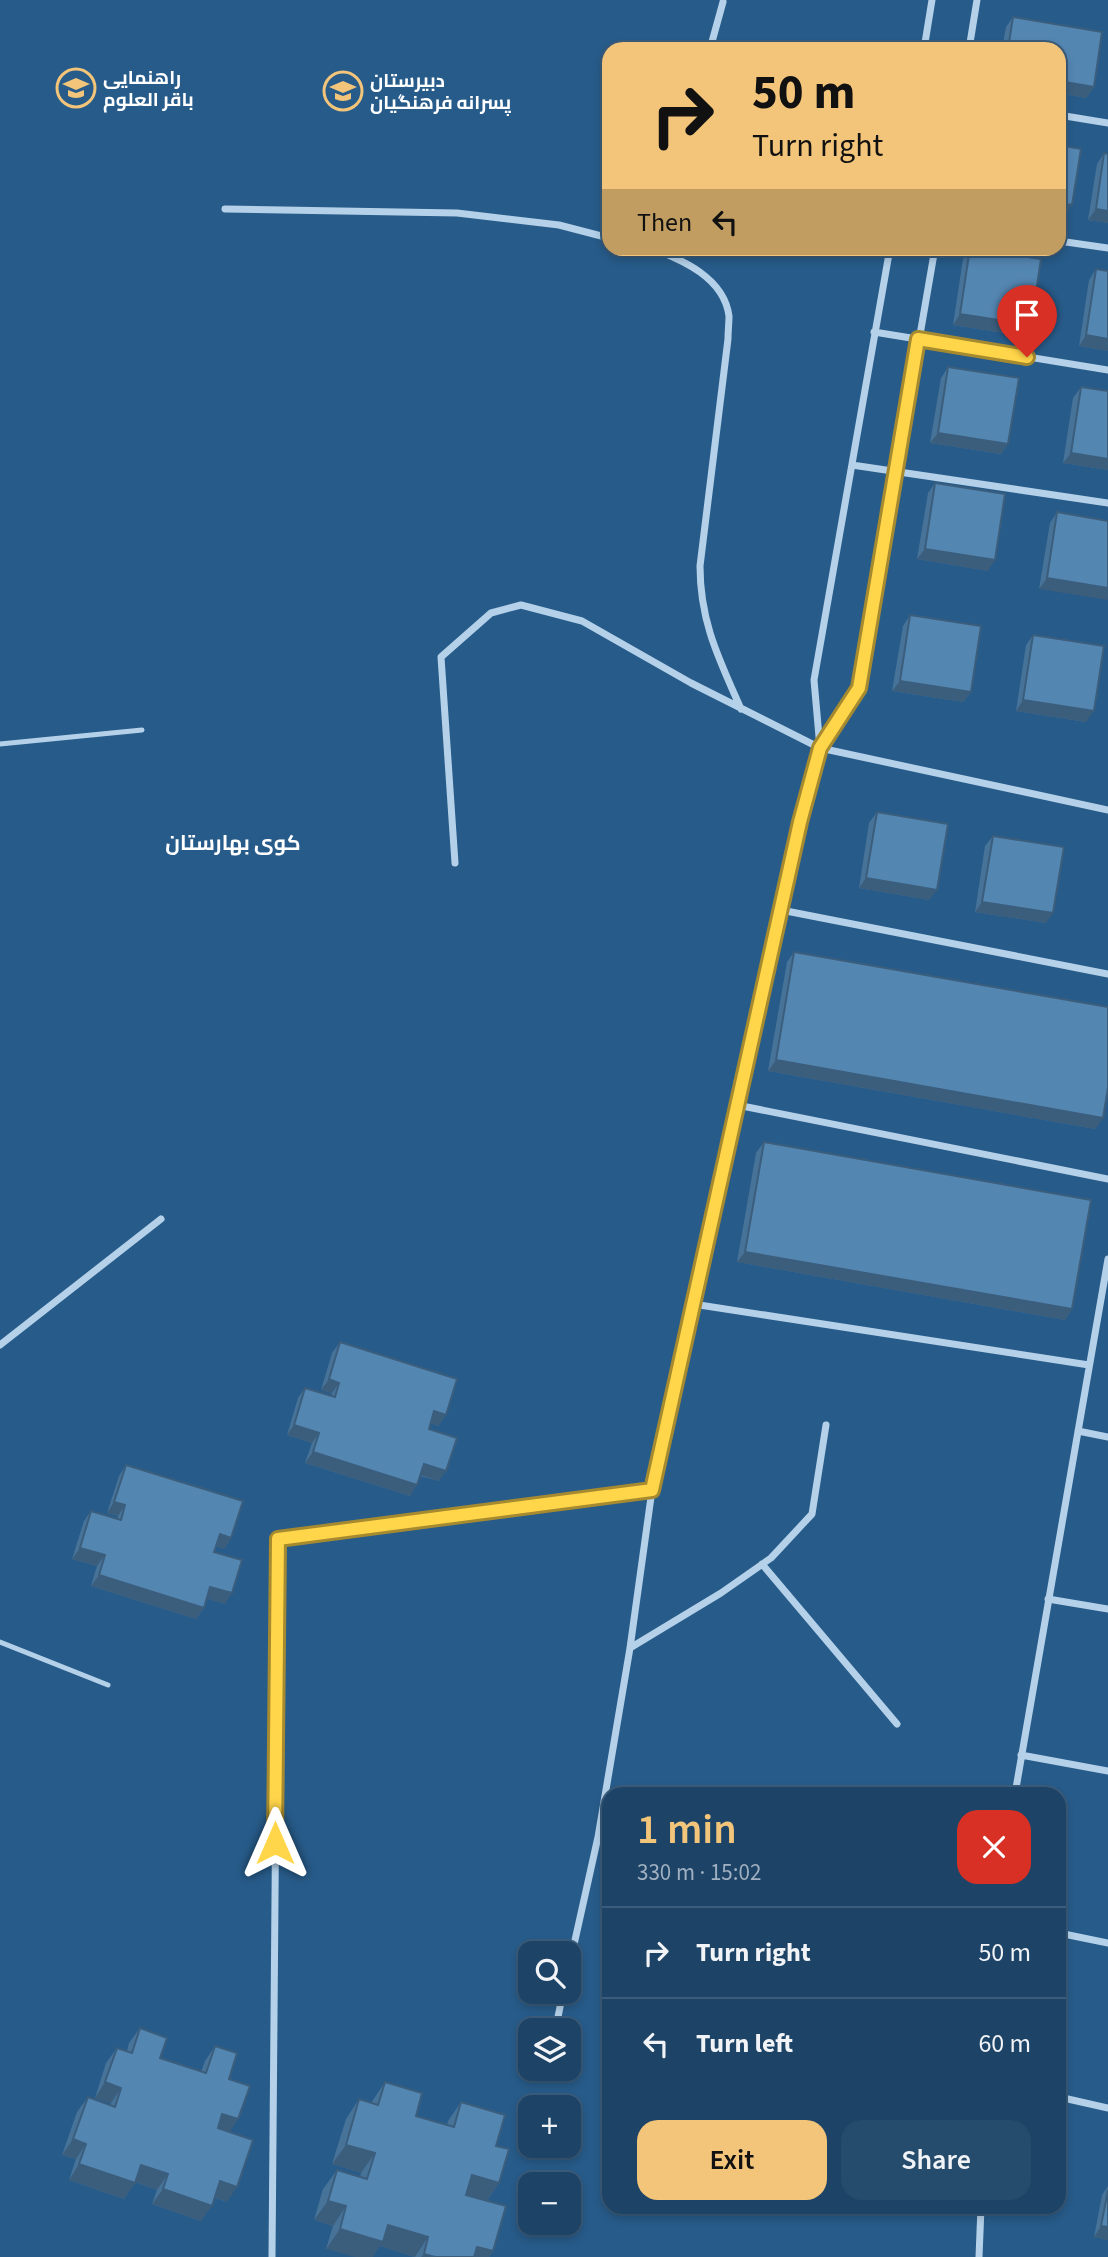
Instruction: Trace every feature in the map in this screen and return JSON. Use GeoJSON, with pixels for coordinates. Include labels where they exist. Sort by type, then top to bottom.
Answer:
{"type":"FeatureCollection","features":[{"type":"Feature","properties":{"kind":"street"},"geometry":{"type":"LineString","coordinates":[[925,42],[933,0]]}},
{"type":"Feature","properties":{"kind":"street"},"geometry":{"type":"LineString","coordinates":[[970,42],[977,0]]}},
{"type":"Feature","properties":{"kind":"street"},"geometry":{"type":"LineString","coordinates":[[712,42],[723,2]]}},
{"type":"Feature","properties":{"kind":"street"},"geometry":{"type":"LineString","coordinates":[[1066,116],[1108,123]]}},
{"type":"Feature","properties":{"kind":"street"},"geometry":{"type":"LineString","coordinates":[[225,209],[457,213],[559,225],[602,236]]}},
{"type":"Feature","properties":{"kind":"street"},"geometry":{"type":"LineString","coordinates":[[1066,242],[1108,248]]}},
{"type":"Feature","properties":{"kind":"street"},"geometry":{"type":"LineString","coordinates":[[668,256],[703,272],[719,292],[729,314],[700,566],[700,592],[709,635],[741,709]]}},
{"type":"Feature","properties":{"kind":"street"},"geometry":{"type":"LineString","coordinates":[[606,1787],[630,1648],[652,1490],[781,909],[820,748],[814,680],[888,256]]}},
{"type":"Feature","properties":{"kind":"street"},"geometry":{"type":"LineString","coordinates":[[820,748],[859,688],[934,256]]}},
{"type":"Feature","properties":{"kind":"street"},"geometry":{"type":"LineString","coordinates":[[874,332],[1108,370]]}},
{"type":"Feature","properties":{"kind":"street"},"geometry":{"type":"LineString","coordinates":[[852,465],[1108,503]]}},
{"type":"Feature","properties":{"kind":"street"},"geometry":{"type":"LineString","coordinates":[[455,863],[441,657],[491,613],[521,605],[582,621],[741,709],[820,748],[1108,810]]}},
{"type":"Feature","properties":{"kind":"street"},"geometry":{"type":"LineString","coordinates":[[781,909],[1108,975]]}},
{"type":"Feature","properties":{"kind":"street"},"geometry":{"type":"LineString","coordinates":[[737,1105],[1108,1179]]}},
{"type":"Feature","properties":{"kind":"street"},"geometry":{"type":"LineString","coordinates":[[0,1345],[161,1219]]}},
{"type":"Feature","properties":{"kind":"street"},"geometry":{"type":"LineString","coordinates":[[1015,1787],[1108,1259]]}},
{"type":"Feature","properties":{"kind":"street"},"geometry":{"type":"LineString","coordinates":[[693,1304],[1089,1365]]}},
{"type":"Feature","properties":{"kind":"street"},"geometry":{"type":"LineString","coordinates":[[630,1648],[721,1593],[771,1558],[812,1514],[826,1425]]}},
{"type":"Feature","properties":{"kind":"street"},"geometry":{"type":"LineString","coordinates":[[1078,1431],[1108,1437]]}},
{"type":"Feature","properties":{"kind":"street"},"geometry":{"type":"LineString","coordinates":[[272,2257],[278,1539],[652,1490]]}},
{"type":"Feature","properties":{"kind":"street"},"geometry":{"type":"LineString","coordinates":[[762,1564],[897,1724]]}},
{"type":"Feature","properties":{"kind":"street"},"geometry":{"type":"LineString","coordinates":[[1048,1599],[1108,1609]]}},
{"type":"Feature","properties":{"kind":"street"},"geometry":{"type":"LineString","coordinates":[[1021,1755],[1108,1771]]}},
{"type":"Feature","properties":{"kind":"street"},"geometry":{"type":"LineString","coordinates":[[575,1941],[602,1808]]}},
{"type":"Feature","properties":{"kind":"street"},"geometry":{"type":"LineString","coordinates":[[597,1837],[602,1838]]}},
{"type":"Feature","properties":{"kind":"street"},"geometry":{"type":"LineString","coordinates":[[1066,1934],[1108,1942]]}},
{"type":"Feature","properties":{"kind":"street"},"geometry":{"type":"LineString","coordinates":[[1066,2099],[1108,2108]]}},
{"type":"Feature","properties":{"kind":"street"},"geometry":{"type":"LineString","coordinates":[[979,2257],[981,2214]]}},
{"type":"Feature","properties":{"kind":"lane"},"geometry":{"type":"LineString","coordinates":[[0,744],[142,730]]}},
{"type":"Feature","properties":{"kind":"lane"},"geometry":{"type":"LineString","coordinates":[[0,1642],[108,1685]]}},
{"type":"Feature","properties":{"kind":"building"},"geometry":{"type":"Polygon","coordinates":[[[1013,17],[1102,32],[1094,87],[1066,82],[1066,42],[1009,42],[1013,17]]]}},
{"type":"Feature","properties":{"kind":"building"},"geometry":{"type":"Polygon","coordinates":[[[1066,146],[1081,149],[1072,205],[1066,204],[1066,146]]]}},
{"type":"Feature","properties":{"kind":"building"},"geometry":{"type":"Polygon","coordinates":[[[1104,153],[1108,154],[1108,211],[1096,209],[1104,153]]]}},
{"type":"Feature","properties":{"kind":"building"},"geometry":{"type":"Polygon","coordinates":[[[969,256],[1022,256],[1041,259],[1031,325],[960,314],[969,256]]]}},
{"type":"Feature","properties":{"kind":"building"},"geometry":{"type":"Polygon","coordinates":[[[1096,269],[1108,271],[1108,339],[1086,335],[1096,269]]]}},
{"type":"Feature","properties":{"kind":"building"},"geometry":{"type":"Polygon","coordinates":[[[948,367],[1019,378],[1008,444],[938,433],[948,367]]]}},
{"type":"Feature","properties":{"kind":"building"},"geometry":{"type":"Polygon","coordinates":[[[1081,387],[1108,391],[1108,459],[1071,453],[1081,387]]]}},
{"type":"Feature","properties":{"kind":"building"},"geometry":{"type":"Polygon","coordinates":[[[935,483],[1005,494],[995,560],[925,549],[935,483]]]}},
{"type":"Feature","properties":{"kind":"building"},"geometry":{"type":"Polygon","coordinates":[[[1057,512],[1108,521],[1108,588],[1047,578],[1057,512]]]}},
{"type":"Feature","properties":{"kind":"building"},"geometry":{"type":"Polygon","coordinates":[[[910,615],[981,626],[971,692],[900,681],[910,615]]]}},
{"type":"Feature","properties":{"kind":"building"},"geometry":{"type":"Polygon","coordinates":[[[1033,635],[1104,646],[1094,711],[1023,700],[1033,635]]]}},
{"type":"Feature","properties":{"kind":"building"},"geometry":{"type":"Polygon","coordinates":[[[877,812],[948,824],[937,890],[866,878],[877,812]]]}},
{"type":"Feature","properties":{"kind":"building"},"geometry":{"type":"Polygon","coordinates":[[[993,836],[1064,847],[1053,913],[982,902],[993,836]]]}},
{"type":"Feature","properties":{"kind":"building"},"geometry":{"type":"Polygon","coordinates":[[[794,952],[1108,1007],[1108,1088],[1103,1118],[776,1060],[794,952]]]}},
{"type":"Feature","properties":{"kind":"building"},"geometry":{"type":"Polygon","coordinates":[[[764,1142],[1091,1200],[1072,1309],[745,1252],[764,1142]]]}},
{"type":"Feature","properties":{"kind":"building"},"geometry":{"type":"Polygon","coordinates":[[[340,1342],[457,1379],[446,1415],[434,1411],[429,1429],[457,1438],[446,1471],[424,1464],[417,1485],[313,1452],[319,1433],[294,1425],[305,1388],[335,1397],[339,1383],[329,1379],[340,1342]]]}},
{"type":"Feature","properties":{"kind":"building"},"geometry":{"type":"Polygon","coordinates":[[[126,1465],[243,1501],[231,1538],[220,1534],[214,1552],[242,1560],[232,1593],[210,1587],[204,1608],[99,1575],[105,1555],[80,1548],[91,1511],[121,1520],[125,1505],[114,1502],[126,1465]]]}},
{"type":"Feature","properties":{"kind":"building"},"geometry":{"type":"Polygon","coordinates":[[[140,2028],[167,2038],[160,2058],[206,2073],[215,2046],[237,2053],[229,2079],[250,2086],[238,2119],[222,2114],[218,2128],[253,2140],[237,2187],[220,2181],[212,2206],[163,2189],[168,2174],[141,2165],[135,2183],[79,2164],[86,2144],[73,2139],[88,2097],[115,2107],[121,2088],[105,2082],[117,2048],[132,2053],[140,2028]]]}},
{"type":"Feature","properties":{"kind":"building"},"geometry":{"type":"Polygon","coordinates":[[[385,2082],[422,2093],[416,2116],[454,2127],[461,2102],[505,2115],[496,2146],[509,2149],[499,2183],[472,2175],[466,2195],[506,2206],[493,2251],[477,2247],[474,2257],[435,2257],[424,2254],[428,2237],[388,2225],[383,2242],[340,2229],[346,2206],[328,2201],[337,2170],[367,2179],[375,2153],[346,2145],[359,2099],[378,2105],[385,2082]]]}},
{"type":"Feature","properties":{"kind":"building"},"geometry":{"type":"Polygon","coordinates":[[[1108,2190],[1108,2227],[1101,2226],[1108,2190]]]}},
{"type":"Feature","properties":{"kind":"place","name":"راهنمایی باقر العلوم"},"geometry":{"type":"Point","coordinates":[76,88]}},
{"type":"Feature","properties":{"kind":"place","name":"دبیرستان پسرانه فرهنگیان"},"geometry":{"type":"Point","coordinates":[343,91]}},
{"type":"Feature","properties":{"kind":"district","name":"کوی بهارستان"},"geometry":{"type":"Point","coordinates":[233,843]}},
{"type":"Feature","properties":{"kind":"route"},"geometry":{"type":"LineString","coordinates":[[275,1843],[278,1539],[652,1490],[800,822],[820,748],[859,688],[918,339],[1027,357]]}}]}
